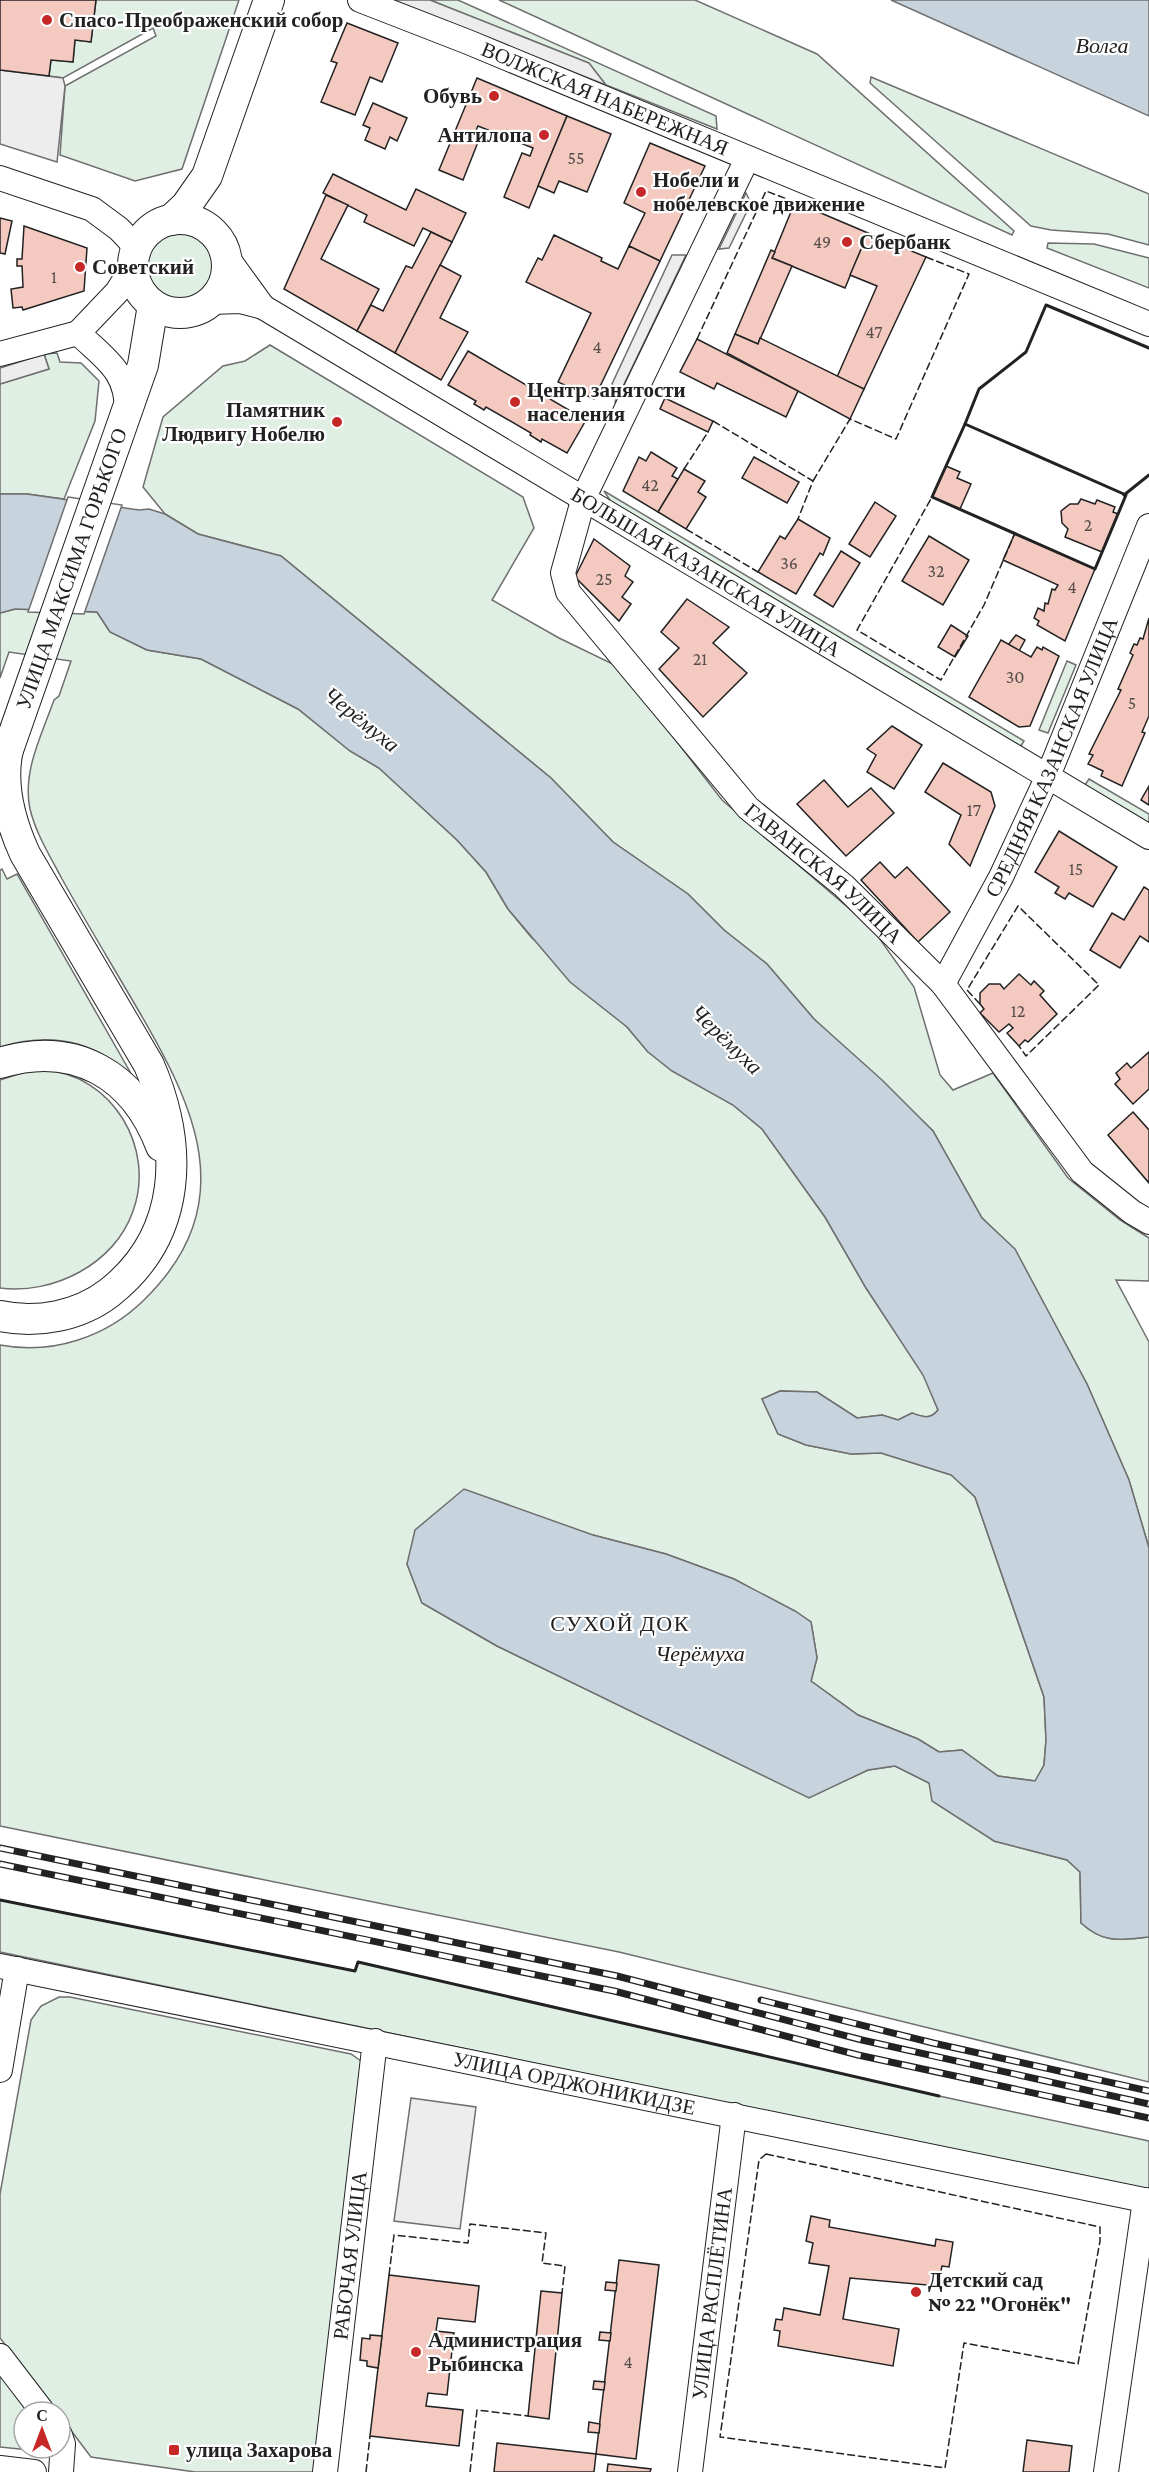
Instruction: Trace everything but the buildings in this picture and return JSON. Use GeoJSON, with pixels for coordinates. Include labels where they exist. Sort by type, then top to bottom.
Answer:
{"type":"FeatureCollection","features":[{"type":"Feature","properties":{"kind":"main road"},"geometry":{"type":"LineString","coordinates":[[171,220],[192,221],[210,230],[220,242],[226,256],[226,278],[220,291],[210,302],[195,311],[165,309],[136,284],[134,257],[152,228],[171,220],[186,206],[207,176],[264,11]]}},
{"type":"Feature","properties":{"kind":"main road"},"geometry":{"type":"LineString","coordinates":[[207,176],[206,211],[210,230]]}},
{"type":"Feature","properties":{"kind":"main road","name":"УЛИЦА МАКСИМА ГОРЬКОГО"},"geometry":{"type":"LineString","coordinates":[[162,1224],[168,1203],[171,1155],[161,1094],[149,1065],[22,847],[8,804],[3,763],[143,365],[165,309]]}},
{"type":"Feature","properties":{"kind":"main road"},"geometry":{"type":"LineString","coordinates":[[0,1063],[23,1057],[62,1056],[99,1070],[121,1084],[141,1104],[153,1124],[161,1147],[166,1188],[162,1224],[152,1247],[137,1268],[101,1299],[80,1310],[57,1316],[34,1319],[0,1316]]}},
{"type":"Feature","properties":{"kind":"street","name":"ВОЛЖСКАЯ НАБЕРЕЖНАЯ"},"geometry":{"type":"LineString","coordinates":[[360,0],[468,42],[1149,324]]}},
{"type":"Feature","properties":{"kind":"street","name":"ГАВАНСКАЯ УЛИЦА"},"geometry":{"type":"LineString","coordinates":[[747,159],[584,497],[563,573],[568,592],[748,808],[844,886],[943,984],[1082,1172],[1132,1212],[1149,1222]]}},
{"type":"Feature","properties":{"kind":"street"},"geometry":{"type":"LineString","coordinates":[[0,178],[92,209],[119,229],[134,257],[117,292],[78,333],[0,354]]}},
{"type":"Feature","properties":{"kind":"street"},"geometry":{"type":"LineString","coordinates":[[226,256],[263,307]]}},
{"type":"Feature","properties":{"kind":"street"},"geometry":{"type":"LineString","coordinates":[[210,302],[240,301],[263,307]]}},
{"type":"Feature","properties":{"kind":"street","name":"БОЛЬШАЯ КАЗАНСКАЯ УЛИЦА"},"geometry":{"type":"LineString","coordinates":[[263,307],[1149,837]]}},
{"type":"Feature","properties":{"kind":"street"},"geometry":{"type":"LineString","coordinates":[[78,333],[120,373],[127,394],[122,425]]}},
{"type":"Feature","properties":{"kind":"street","name":"СРЕДНЯЯ КАЗАНСКАЯ УЛИЦА"},"geometry":{"type":"LineString","coordinates":[[943,984],[1001,877],[1048,776],[1149,526]]}},
{"type":"Feature","properties":{"kind":"street"},"geometry":{"type":"LineString","coordinates":[[0,2070],[9,1967]]}},
{"type":"Feature","properties":{"kind":"street","name":"УЛИЦА ОРДЖОНИКИДЗЕ"},"geometry":{"type":"LineString","coordinates":[[9,1967],[1147,2201]]}},
{"type":"Feature","properties":{"kind":"street","name":"РАБОЧАЯ УЛИЦА"},"geometry":{"type":"LineString","coordinates":[[326,2472],[375,2041]]}},
{"type":"Feature","properties":{"kind":"street","name":"УЛИЦА РАСПЛЁТИНА"},"geometry":{"type":"LineString","coordinates":[[690,2472],[734,2115]]}},
{"type":"Feature","properties":{"kind":"street"},"geometry":{"type":"LineString","coordinates":[[1106,2472],[1147,2201]]}},
{"type":"Feature","properties":{"kind":"street"},"geometry":{"type":"LineString","coordinates":[[0,2356],[34,2400]]}},
{"type":"Feature","properties":{"kind":"street"},"geometry":{"type":"LineString","coordinates":[[0,2468],[34,2472]]}},
{"type":"Feature","properties":{"kind":"green space"},"geometry":{"type":"Polygon","coordinates":[[[96,0],[239,0],[182,169],[135,181],[60,155],[65,86],[156,36],[153,28],[63,78],[49,76],[51,60],[73,62],[75,40],[91,42],[96,0]]]}},
{"type":"Feature","properties":{"kind":"green space"},"geometry":{"type":"Polygon","coordinates":[[[430,0],[458,0],[716,116],[717,129],[606,85],[589,63],[430,0]]]}},
{"type":"Feature","properties":{"kind":"green space"},"geometry":{"type":"Polygon","coordinates":[[[499,0],[695,0],[817,54],[1014,231],[1012,235],[499,0]]]}},
{"type":"Feature","properties":{"kind":"green space"},"geometry":{"type":"Polygon","coordinates":[[[871,77],[1149,194],[1149,245],[1108,234],[1051,230],[1031,226],[870,83],[871,77]]]}},
{"type":"Feature","properties":{"kind":"green space"},"geometry":{"type":"Polygon","coordinates":[[[181,231],[201,237],[211,247],[217,267],[211,287],[201,297],[181,303],[161,297],[151,287],[145,267],[151,247],[161,237],[181,231]]]}},
{"type":"Feature","properties":{"kind":"green space"},"geometry":{"type":"Polygon","coordinates":[[[1048,243],[1094,244],[1149,258],[1149,288],[1047,248],[1048,243]]]}},
{"type":"Feature","properties":{"kind":"green space"},"geometry":{"type":"Polygon","coordinates":[[[270,345],[523,497],[534,528],[492,600],[559,638],[619,667],[722,800],[872,928],[914,987],[940,1075],[953,1090],[993,1073],[1068,1178],[1120,1220],[1149,1238],[1149,1281],[1116,1280],[1149,1342],[1149,1548],[1129,1480],[1087,1384],[1015,1250],[982,1218],[933,1131],[814,1019],[767,964],[724,930],[688,894],[613,842],[551,778],[281,556],[198,534],[165,514],[143,487],[163,417],[223,366],[245,361],[270,345]]]}},
{"type":"Feature","properties":{"kind":"green space"},"geometry":{"type":"Polygon","coordinates":[[[57,353],[60,362],[81,363],[99,381],[95,421],[64,499],[27,494],[0,494],[0,384],[49,369],[44,354],[57,353]]]}},
{"type":"Feature","properties":{"kind":"green space"},"geometry":{"type":"Polygon","coordinates":[[[604,491],[1024,741],[1019,749],[611,502],[604,491]]]}},
{"type":"Feature","properties":{"kind":"green space"},"geometry":{"type":"Polygon","coordinates":[[[15,609],[97,612],[110,632],[147,650],[201,659],[298,709],[350,751],[379,768],[457,840],[486,872],[508,909],[531,937],[627,1027],[648,1052],[733,1105],[762,1129],[825,1217],[866,1288],[924,1375],[938,1410],[929,1416],[912,1413],[898,1420],[882,1415],[857,1418],[817,1392],[780,1391],[762,1399],[778,1434],[806,1445],[851,1454],[881,1453],[952,1475],[975,1497],[1044,1697],[1046,1740],[1044,1765],[1036,1781],[998,1776],[962,1750],[939,1752],[918,1739],[858,1715],[811,1681],[817,1658],[811,1622],[734,1579],[666,1554],[593,1535],[407,1564],[422,1603],[497,1646],[809,1797],[868,1770],[895,1766],[929,1783],[971,1824],[994,1841],[1067,1860],[1080,1872],[1081,1923],[1097,1934],[1113,1939],[1149,1937],[1149,2082],[619,1952],[0,1826],[0,1345],[40,1347],[59,1345],[96,1333],[114,1324],[130,1312],[145,1299],[175,1263],[193,1227],[200,1191],[199,1155],[191,1118],[176,1082],[158,1045],[62,879],[44,845],[30,809],[29,781],[34,753],[54,700],[59,696],[71,661],[9,652],[0,678],[0,613],[15,609]]]}},
{"type":"Feature","properties":{"kind":"green space"},"geometry":{"type":"Polygon","coordinates":[[[1067,661],[1076,665],[1048,733],[1039,730],[1067,661]]]}},
{"type":"Feature","properties":{"kind":"green space"},"geometry":{"type":"Polygon","coordinates":[[[1089,779],[1149,814],[1149,827],[1083,788],[1089,779]]]}},
{"type":"Feature","properties":{"kind":"green space"},"geometry":{"type":"Polygon","coordinates":[[[2,869],[7,879],[17,874],[133,1077],[108,1058],[82,1045],[69,1042],[41,1040],[0,1047],[0,870],[2,869]]]}},
{"type":"Feature","properties":{"kind":"green space"},"geometry":{"type":"Polygon","coordinates":[[[45,1070],[69,1075],[90,1085],[108,1100],[123,1119],[133,1140],[138,1163],[139,1187],[133,1211],[124,1230],[97,1260],[61,1281],[20,1289],[0,1288],[0,1080],[25,1072],[45,1070]]]}},
{"type":"Feature","properties":{"kind":"green space"},"geometry":{"type":"Polygon","coordinates":[[[0,1900],[355,1971],[358,1962],[939,2096],[1149,2141],[1149,2191],[0,1952],[0,1900]]]}},
{"type":"Feature","properties":{"kind":"green space"},"geometry":{"type":"Polygon","coordinates":[[[59,1997],[70,1997],[351,2054],[361,2061],[316,2472],[195,2472],[91,2457],[72,2432],[72,2400],[48,2400],[0,2338],[0,2194],[31,2020],[41,2006],[59,1997]]]}},
{"type":"Feature","properties":{"kind":"green space"},"geometry":{"type":"Polygon","coordinates":[[[0,2374],[20,2400],[12,2400],[12,2448],[0,2447],[0,2374]]]}},
{"type":"Feature","properties":{"kind":"shaded area"},"geometry":{"type":"Polygon","coordinates":[[[392,0],[430,0],[589,63],[606,85],[392,0]]]}},
{"type":"Feature","properties":{"kind":"shaded area"},"geometry":{"type":"Polygon","coordinates":[[[0,70],[63,78],[65,86],[57,162],[0,144],[0,70]]]}},
{"type":"Feature","properties":{"kind":"shaded area"},"geometry":{"type":"Polygon","coordinates":[[[746,193],[751,203],[729,248],[719,249],[746,193]]]}},
{"type":"Feature","properties":{"kind":"shaded area"},"geometry":{"type":"Polygon","coordinates":[[[672,255],[686,255],[615,403],[617,392],[612,384],[672,255]]]}},
{"type":"Feature","properties":{"kind":"shaded area"},"geometry":{"type":"Polygon","coordinates":[[[44,354],[49,369],[0,384],[0,368],[44,354]]]}},
{"type":"Feature","properties":{"kind":"shaded area"},"geometry":{"type":"Polygon","coordinates":[[[411,2098],[476,2107],[460,2229],[394,2221],[411,2098]]]}},
{"type":"Feature","properties":{"kind":"water","name":"Волга"},"geometry":{"type":"Polygon","coordinates":[[[891,0],[1149,0],[1149,116],[891,0]]]}},
{"type":"Feature","properties":{"kind":"water","name":"Черёмуха"},"geometry":{"type":"Polygon","coordinates":[[[0,494],[27,494],[139,510],[149,509],[165,514],[198,534],[281,556],[551,778],[613,842],[688,894],[724,930],[767,964],[814,1019],[882,1080],[933,1131],[982,1218],[1015,1249],[1087,1384],[1129,1480],[1149,1548],[1149,1937],[1113,1939],[1089,1930],[1081,1923],[1080,1872],[1067,1860],[994,1841],[932,1801],[929,1783],[895,1766],[868,1770],[809,1798],[497,1646],[422,1603],[407,1564],[415,1530],[464,1489],[593,1535],[666,1554],[734,1579],[795,1611],[811,1622],[817,1658],[811,1681],[858,1715],[918,1739],[939,1752],[962,1750],[998,1776],[1035,1781],[1044,1765],[1046,1740],[1044,1697],[975,1497],[951,1475],[881,1453],[851,1454],[806,1445],[778,1434],[762,1399],[780,1391],[817,1392],[857,1418],[882,1415],[898,1420],[912,1413],[929,1416],[938,1410],[923,1375],[866,1288],[825,1217],[762,1129],[733,1105],[672,1071],[648,1052],[627,1027],[570,982],[508,909],[486,872],[457,840],[379,768],[350,751],[298,709],[201,659],[147,650],[110,632],[97,612],[15,609],[0,613],[0,494]]]}},
{"type":"Feature","properties":{"kind":"pier"},"geometry":{"type":"Polygon","coordinates":[[[68,497],[122,505],[84,614],[28,612],[68,497]]]}},
{"type":"Feature","properties":{"kind":"railway"},"geometry":{"type":"LineString","coordinates":[[0,1848],[617,1976],[862,2040],[1149,2104]]}},
{"type":"Feature","properties":{"kind":"railway"},"geometry":{"type":"LineString","coordinates":[[0,1864],[614,1991],[858,2055],[1149,2118]]}},
{"type":"Feature","properties":{"kind":"railway"},"geometry":{"type":"LineString","coordinates":[[761,2000],[933,2043],[1149,2091]]}},
{"type":"Feature","properties":{"kind":"fence"},"geometry":{"type":"LineString","coordinates":[[697,339],[766,191],[795,202]]}},
{"type":"Feature","properties":{"kind":"fence"},"geometry":{"type":"LineString","coordinates":[[813,481],[850,419],[896,439],[969,274],[926,257]]}},
{"type":"Feature","properties":{"kind":"fence"},"geometry":{"type":"LineString","coordinates":[[713,421],[813,481],[798,519]]}},
{"type":"Feature","properties":{"kind":"fence"},"geometry":{"type":"LineString","coordinates":[[684,469],[708,432]]}},
{"type":"Feature","properties":{"kind":"fence"},"geometry":{"type":"LineString","coordinates":[[932,497],[1015,533],[984,605],[941,680],[857,630],[932,497]]}},
{"type":"Feature","properties":{"kind":"fence"},"geometry":{"type":"LineString","coordinates":[[686,529],[758,572]]}},
{"type":"Feature","properties":{"kind":"fence"},"geometry":{"type":"LineString","coordinates":[[980,1004],[967,990],[1018,906],[1099,985],[1026,1056],[1019,1046]]}},
{"type":"Feature","properties":{"kind":"fence"},"geometry":{"type":"LineString","coordinates":[[766,2154],[1100,2227],[1100,2241],[1078,2364],[964,2343],[945,2468],[720,2437],[759,2160],[766,2154]]}},
{"type":"Feature","properties":{"kind":"fence"},"geometry":{"type":"LineString","coordinates":[[389,2275],[394,2235],[468,2243],[470,2224],[546,2233],[542,2263],[565,2266],[562,2293]]}},
{"type":"Feature","properties":{"kind":"fence"},"geometry":{"type":"LineString","coordinates":[[470,2472],[477,2410],[528,2416]]}},
{"type":"Feature","properties":{"kind":"fence"},"geometry":{"type":"LineString","coordinates":[[366,2472],[370,2436]]}},
{"type":"Feature","properties":{"kind":"wall"},"geometry":{"type":"LineString","coordinates":[[965,424],[979,389],[1026,352],[1046,305],[1149,348]]}},
{"type":"Feature","properties":{"kind":"wall"},"geometry":{"type":"LineString","coordinates":[[965,424],[1126,495],[1095,569],[932,497],[965,424]]}},
{"type":"Feature","properties":{"kind":"wall"},"geometry":{"type":"LineString","coordinates":[[1124,495],[1149,475]]}},
{"type":"Feature","properties":{"kind":"wall"},"geometry":{"type":"LineString","coordinates":[[0,1900],[355,1971],[358,1962],[939,2096]]}},
{"type":"Feature","properties":{"kind":"place","name":"Спасо-Преображенский собор"},"geometry":{"type":"Point","coordinates":[47,20]}},
{"type":"Feature","properties":{"kind":"place","name":"Обувь"},"geometry":{"type":"Point","coordinates":[494,96]}},
{"type":"Feature","properties":{"kind":"place","name":"Антилопа"},"geometry":{"type":"Point","coordinates":[544,135]}},
{"type":"Feature","properties":{"kind":"place","name":"Нобели и нобелевское движение"},"geometry":{"type":"Point","coordinates":[641,192]}},
{"type":"Feature","properties":{"kind":"place","name":"Сбербанк"},"geometry":{"type":"Point","coordinates":[847,242]}},
{"type":"Feature","properties":{"kind":"place","name":"Советский"},"geometry":{"type":"Point","coordinates":[80,267]}},
{"type":"Feature","properties":{"kind":"place","name":"Центр занятости населения"},"geometry":{"type":"Point","coordinates":[515,402]}},
{"type":"Feature","properties":{"kind":"place","name":"Памятник Людвигу Нобелю"},"geometry":{"type":"Point","coordinates":[337,422]}},
{"type":"Feature","properties":{"kind":"place","name":"Детский сад № 22 \"Огонёк\""},"geometry":{"type":"Point","coordinates":[916,2292]}},
{"type":"Feature","properties":{"kind":"place","name":"Администрация Рыбинска"},"geometry":{"type":"Point","coordinates":[416,2352]}},
{"type":"Feature","properties":{"kind":"place","name":"улица Захарова"},"geometry":{"type":"Point","coordinates":[174,2450]}},
{"type":"Feature","properties":{"kind":"district","name":"СУХОЙ ДОК"},"geometry":{"type":"Point","coordinates":[620,1623]}}]}
